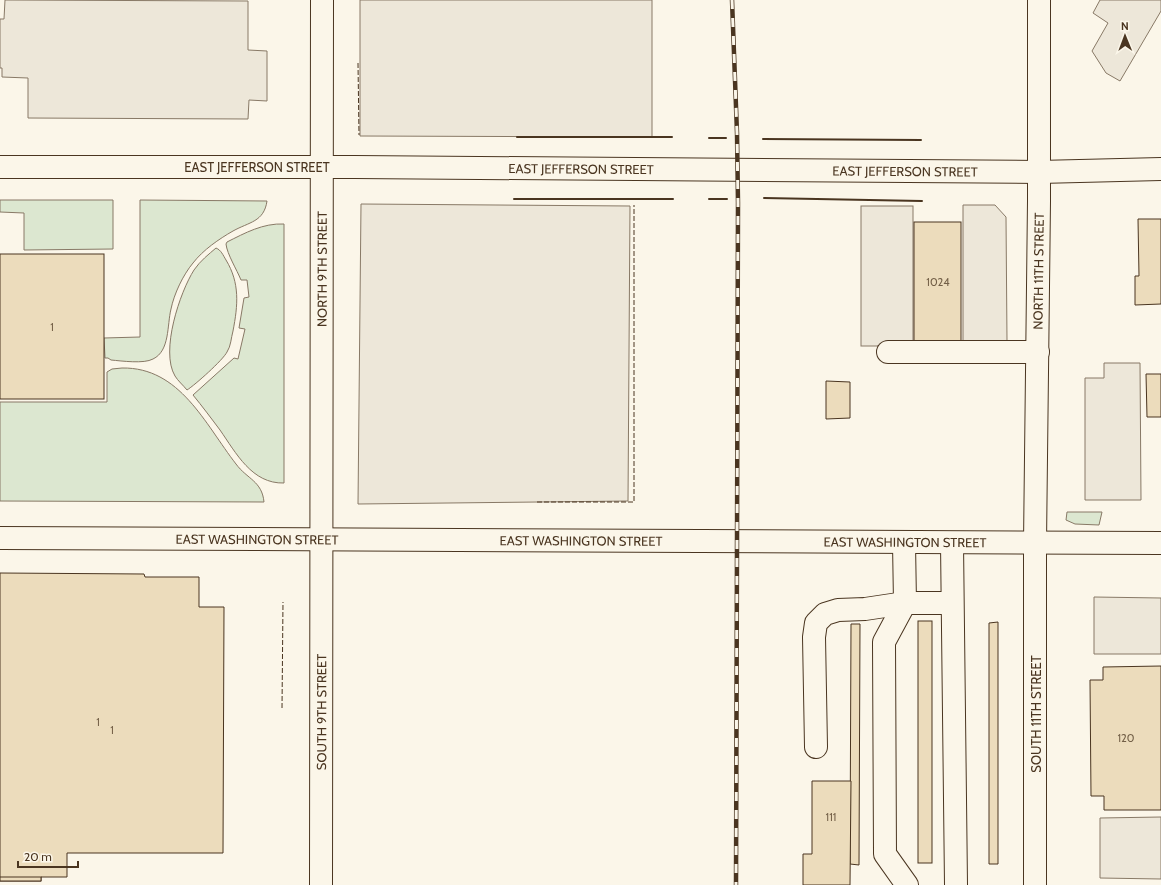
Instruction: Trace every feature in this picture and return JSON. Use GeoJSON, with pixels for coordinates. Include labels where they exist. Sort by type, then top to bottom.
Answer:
{"type":"FeatureCollection","features":[{"type":"Feature","properties":{"kind":"street","name":"NORTH 9TH STREET"},"geometry":{"type":"LineString","coordinates":[[322,0],[322,539]]}},
{"type":"Feature","properties":{"kind":"street","name":"NORTH 11TH STREET"},"geometry":{"type":"LineString","coordinates":[[1035,543],[1038,352],[1039,0]]}},
{"type":"Feature","properties":{"kind":"street","name":"EAST JEFFERSON STREET"},"geometry":{"type":"LineString","coordinates":[[0,168],[322,167],[1039,172],[1161,169]]}},
{"type":"Feature","properties":{"kind":"street"},"geometry":{"type":"LineString","coordinates":[[888,352],[1038,352]]}},
{"type":"Feature","properties":{"kind":"street","name":"EAST WASHINGTON STREET"},"geometry":{"type":"LineString","coordinates":[[0,538],[1161,543]]}},
{"type":"Feature","properties":{"kind":"street","name":"SOUTH 9TH STREET"},"geometry":{"type":"LineString","coordinates":[[321,885],[322,539]]}},
{"type":"Feature","properties":{"kind":"street"},"geometry":{"type":"LineString","coordinates":[[904,543],[905,604],[884,642],[885,854],[907,885]]}},
{"type":"Feature","properties":{"kind":"street"},"geometry":{"type":"LineString","coordinates":[[952,543],[956,885]]}},
{"type":"Feature","properties":{"kind":"street","name":"SOUTH 11TH STREET"},"geometry":{"type":"LineString","coordinates":[[1035,543],[1035,885]]}},
{"type":"Feature","properties":{"kind":"street"},"geometry":{"type":"LineString","coordinates":[[816,747],[814,637],[816,623],[825,614],[838,610],[865,609],[905,604],[952,603]]}},
{"type":"Feature","properties":{"kind":"green space"},"geometry":{"type":"Polygon","coordinates":[[[0,200],[113,200],[113,249],[24,250],[24,213],[0,212],[0,200]]]}},
{"type":"Feature","properties":{"kind":"green space"},"geometry":{"type":"Polygon","coordinates":[[[140,200],[267,201],[263,213],[259,217],[233,231],[206,249],[189,268],[174,297],[167,337],[162,350],[158,355],[149,361],[133,362],[111,360],[105,358],[104,338],[140,337],[140,200]]]}},
{"type":"Feature","properties":{"kind":"green space"},"geometry":{"type":"Polygon","coordinates":[[[284,224],[284,483],[273,482],[263,478],[246,466],[193,395],[234,358],[238,359],[245,329],[239,328],[244,298],[249,297],[247,280],[241,280],[228,252],[227,242],[261,227],[284,224]]]}},
{"type":"Feature","properties":{"kind":"green space"},"geometry":{"type":"Polygon","coordinates":[[[216,248],[222,253],[231,269],[236,286],[237,303],[233,331],[229,347],[224,356],[187,390],[175,376],[171,365],[171,337],[174,322],[183,292],[194,270],[216,248]]]}},
{"type":"Feature","properties":{"kind":"green space"},"geometry":{"type":"Polygon","coordinates":[[[122,368],[142,370],[160,377],[175,387],[202,416],[240,469],[257,485],[263,495],[264,502],[0,501],[0,402],[107,402],[107,372],[112,369],[122,368]]]}},
{"type":"Feature","properties":{"kind":"green space"},"geometry":{"type":"Polygon","coordinates":[[[1067,512],[1102,512],[1099,525],[1075,524],[1066,520],[1067,512]]]}},
{"type":"Feature","properties":{"kind":"shaded area"},"geometry":{"type":"Polygon","coordinates":[[[5,0],[248,1],[248,50],[267,51],[267,101],[249,100],[248,119],[28,118],[28,78],[2,77],[2,68],[0,68],[0,19],[4,19],[5,0]]]}},
{"type":"Feature","properties":{"kind":"shaded area"},"geometry":{"type":"Polygon","coordinates":[[[360,0],[652,0],[652,137],[360,136],[360,0]]]}},
{"type":"Feature","properties":{"kind":"shaded area"},"geometry":{"type":"Polygon","coordinates":[[[1100,0],[1161,0],[1161,11],[1120,81],[1106,73],[1092,51],[1108,23],[1093,13],[1100,0]]]}},
{"type":"Feature","properties":{"kind":"shaded area"},"geometry":{"type":"Polygon","coordinates":[[[361,204],[630,206],[628,501],[358,504],[361,204]]]}},
{"type":"Feature","properties":{"kind":"shaded area"},"geometry":{"type":"Polygon","coordinates":[[[963,205],[995,205],[1006,217],[1007,341],[963,341],[963,205]]]}},
{"type":"Feature","properties":{"kind":"shaded area"},"geometry":{"type":"Polygon","coordinates":[[[861,206],[913,206],[913,346],[861,346],[861,206]]]}},
{"type":"Feature","properties":{"kind":"shaded area"},"geometry":{"type":"Polygon","coordinates":[[[1104,363],[1140,363],[1141,500],[1085,500],[1085,378],[1104,378],[1104,363]]]}},
{"type":"Feature","properties":{"kind":"shaded area"},"geometry":{"type":"Polygon","coordinates":[[[1094,597],[1161,598],[1161,654],[1094,654],[1094,597]]]}},
{"type":"Feature","properties":{"kind":"shaded area"},"geometry":{"type":"Polygon","coordinates":[[[1161,817],[1161,879],[1100,878],[1100,818],[1161,817]]]}},
{"type":"Feature","properties":{"kind":"building"},"geometry":{"type":"Polygon","coordinates":[[[1138,219],[1161,219],[1161,304],[1135,305],[1135,276],[1139,276],[1138,219]]]}},
{"type":"Feature","properties":{"kind":"building"},"geometry":{"type":"Polygon","coordinates":[[[914,222],[961,222],[961,341],[914,341],[914,222]]]}},
{"type":"Feature","properties":{"kind":"building"},"geometry":{"type":"Polygon","coordinates":[[[0,254],[104,254],[104,399],[0,399],[0,254]]]}},
{"type":"Feature","properties":{"kind":"building"},"geometry":{"type":"Polygon","coordinates":[[[1146,374],[1161,374],[1161,417],[1147,417],[1146,374]]]}},
{"type":"Feature","properties":{"kind":"building"},"geometry":{"type":"Polygon","coordinates":[[[826,381],[850,382],[850,418],[826,419],[826,381]]]}},
{"type":"Feature","properties":{"kind":"building"},"geometry":{"type":"Polygon","coordinates":[[[0,573],[144,574],[145,577],[199,577],[199,607],[224,607],[223,853],[67,853],[67,877],[41,877],[41,881],[0,881],[0,573]]]}},
{"type":"Feature","properties":{"kind":"building"},"geometry":{"type":"Polygon","coordinates":[[[918,621],[932,621],[932,863],[918,863],[918,621]]]}},
{"type":"Feature","properties":{"kind":"building"},"geometry":{"type":"Polygon","coordinates":[[[998,622],[998,864],[989,864],[989,623],[998,622]]]}},
{"type":"Feature","properties":{"kind":"building"},"geometry":{"type":"Polygon","coordinates":[[[851,624],[860,624],[859,865],[850,864],[851,624]]]}},
{"type":"Feature","properties":{"kind":"building"},"geometry":{"type":"Polygon","coordinates":[[[1161,666],[1161,810],[1104,810],[1104,796],[1091,796],[1090,680],[1103,680],[1103,667],[1161,666]]]}},
{"type":"Feature","properties":{"kind":"building"},"geometry":{"type":"Polygon","coordinates":[[[812,781],[851,781],[850,885],[803,885],[803,854],[812,854],[812,781]]]}},
{"type":"Feature","properties":{"kind":"building"},"geometry":{"type":"Polygon","coordinates":[[[0,877],[41,877],[41,881],[0,881],[0,877]]]}},
{"type":"Feature","properties":{"kind":"railway"},"geometry":{"type":"LineString","coordinates":[[732,0],[738,203],[736,885]]}},
{"type":"Feature","properties":{"kind":"fence"},"geometry":{"type":"LineString","coordinates":[[358,63],[359,135]]}},
{"type":"Feature","properties":{"kind":"fence"},"geometry":{"type":"LineString","coordinates":[[537,502],[634,502],[634,205]]}},
{"type":"Feature","properties":{"kind":"fence"},"geometry":{"type":"LineString","coordinates":[[282,708],[283,602]]}},
{"type":"Feature","properties":{"kind":"wall"},"geometry":{"type":"LineString","coordinates":[[517,137],[672,137]]}},
{"type":"Feature","properties":{"kind":"wall"},"geometry":{"type":"LineString","coordinates":[[709,138],[726,138]]}},
{"type":"Feature","properties":{"kind":"wall"},"geometry":{"type":"LineString","coordinates":[[763,139],[921,140]]}},
{"type":"Feature","properties":{"kind":"wall"},"geometry":{"type":"LineString","coordinates":[[764,198],[922,201]]}},
{"type":"Feature","properties":{"kind":"wall"},"geometry":{"type":"LineString","coordinates":[[514,199],[673,199]]}},
{"type":"Feature","properties":{"kind":"wall"},"geometry":{"type":"LineString","coordinates":[[709,199],[727,199]]}}]}
